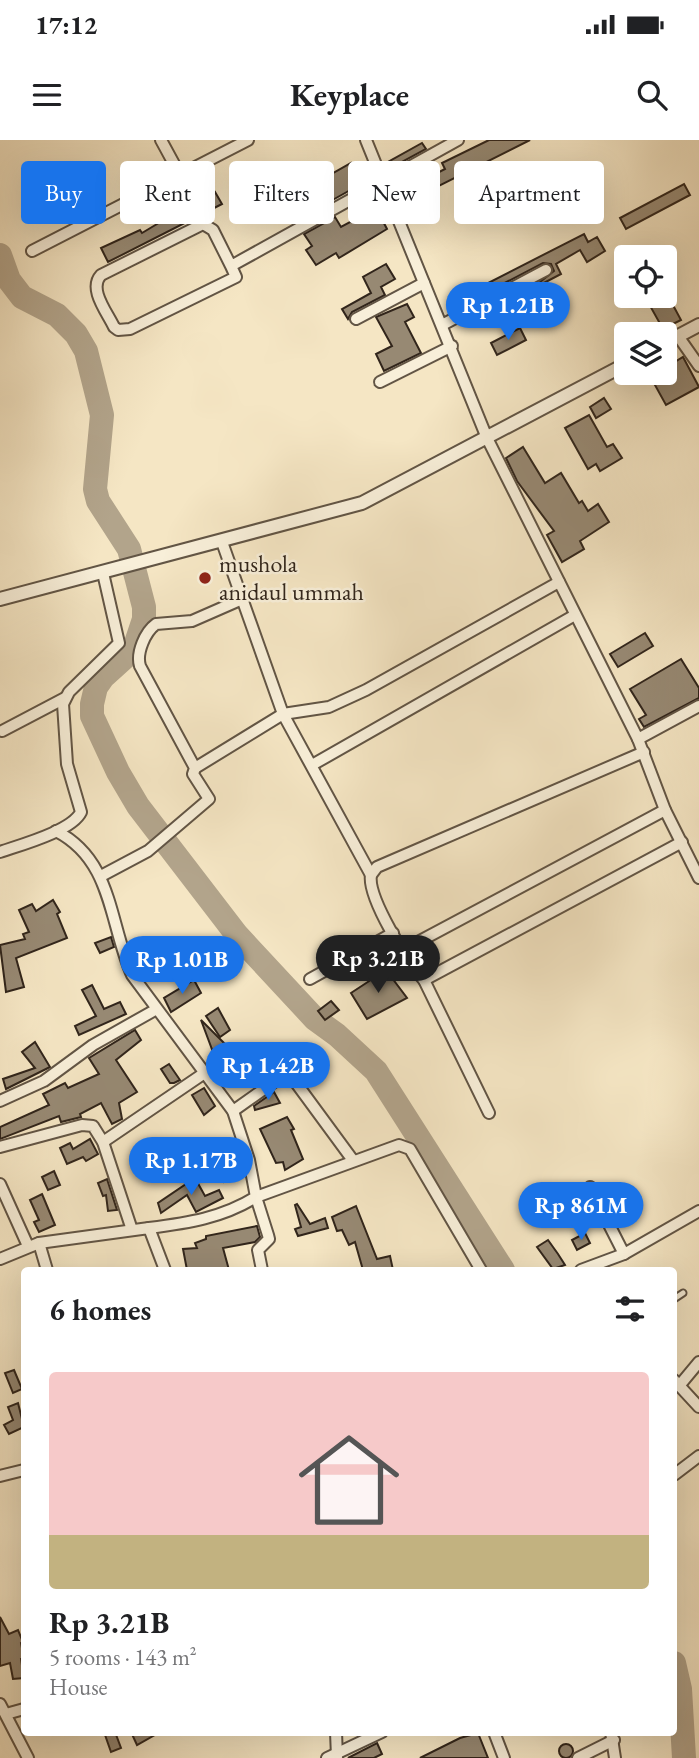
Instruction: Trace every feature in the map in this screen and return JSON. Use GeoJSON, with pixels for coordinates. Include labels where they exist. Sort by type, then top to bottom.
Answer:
{"type":"FeatureCollection","features":[{"type":"Feature","properties":{"kind":"street"},"geometry":{"type":"LineString","coordinates":[[161,140],[172,161]]}},
{"type":"Feature","properties":{"kind":"street"},"geometry":{"type":"LineString","coordinates":[[207,161],[248,140]]}},
{"type":"Feature","properties":{"kind":"street"},"geometry":{"type":"LineString","coordinates":[[366,140],[375,161]]}},
{"type":"Feature","properties":{"kind":"street"},"geometry":{"type":"LineString","coordinates":[[420,161],[458,140]]}},
{"type":"Feature","properties":{"kind":"street"},"geometry":{"type":"LineString","coordinates":[[231,266],[348,201]]}},
{"type":"Feature","properties":{"kind":"street"},"geometry":{"type":"LineString","coordinates":[[32,251],[120,206]]}},
{"type":"Feature","properties":{"kind":"street"},"geometry":{"type":"LineString","coordinates":[[203,224],[211,227],[231,266],[236,277],[123,331],[114,327],[96,289],[96,281],[101,275],[203,224]]}},
{"type":"Feature","properties":{"kind":"street"},"geometry":{"type":"LineString","coordinates":[[401,224],[487,438],[638,739],[665,810],[699,878]]}},
{"type":"Feature","properties":{"kind":"street"},"geometry":{"type":"LineString","coordinates":[[442,325],[546,270]]}},
{"type":"Feature","properties":{"kind":"street"},"geometry":{"type":"LineString","coordinates":[[356,319],[424,283]]}},
{"type":"Feature","properties":{"kind":"street"},"geometry":{"type":"LineString","coordinates":[[699,325],[678,336],[699,366]]}},
{"type":"Feature","properties":{"kind":"street"},"geometry":{"type":"LineString","coordinates":[[380,382],[452,346]]}},
{"type":"Feature","properties":{"kind":"street"},"geometry":{"type":"LineString","coordinates":[[0,599],[362,503],[614,370]]}},
{"type":"Feature","properties":{"kind":"street"},"geometry":{"type":"LineString","coordinates":[[222,542],[240,600],[283,714],[371,875],[372,888],[394,933],[424,980],[489,1113]]}},
{"type":"Feature","properties":{"kind":"street"},"geometry":{"type":"LineString","coordinates":[[2,730],[65,698],[119,643],[107,572]]}},
{"type":"Feature","properties":{"kind":"street"},"geometry":{"type":"LineString","coordinates":[[101,876],[148,851],[208,800],[193,774],[195,768],[283,714],[329,707],[559,582]]}},
{"type":"Feature","properties":{"kind":"street"},"geometry":{"type":"LineString","coordinates":[[195,768],[146,679],[139,654],[154,625],[191,621],[240,600]]}},
{"type":"Feature","properties":{"kind":"street"},"geometry":{"type":"LineString","coordinates":[[312,765],[575,615]]}},
{"type":"Feature","properties":{"kind":"street"},"geometry":{"type":"LineString","coordinates":[[0,852],[56,831],[77,820],[82,810],[67,764],[63,713],[65,698]]}},
{"type":"Feature","properties":{"kind":"street"},"geometry":{"type":"LineString","coordinates":[[638,739],[699,706]]}},
{"type":"Feature","properties":{"kind":"street"},"geometry":{"type":"LineString","coordinates":[[371,875],[377,867],[643,752]]}},
{"type":"Feature","properties":{"kind":"street"},"geometry":{"type":"LineString","coordinates":[[403,950],[665,810]]}},
{"type":"Feature","properties":{"kind":"street"},"geometry":{"type":"LineString","coordinates":[[56,831],[78,845],[101,876],[110,898],[126,962],[155,1010],[206,1072],[233,1111],[268,1234],[268,1239],[258,1250],[261,1267]]}},
{"type":"Feature","properties":{"kind":"street"},"geometry":{"type":"LineString","coordinates":[[424,980],[682,842]]}},
{"type":"Feature","properties":{"kind":"street"},"geometry":{"type":"LineString","coordinates":[[310,979],[394,933]]}},
{"type":"Feature","properties":{"kind":"street"},"geometry":{"type":"LineString","coordinates":[[0,1101],[44,1081],[93,1045],[155,1010]]}},
{"type":"Feature","properties":{"kind":"street"},"geometry":{"type":"LineString","coordinates":[[103,1142],[206,1072]]}},
{"type":"Feature","properties":{"kind":"street"},"geometry":{"type":"LineString","coordinates":[[233,1111],[281,1077],[291,1076],[352,1159]]}},
{"type":"Feature","properties":{"kind":"street"},"geometry":{"type":"LineString","coordinates":[[0,1147],[90,1125],[103,1142],[132,1230]]}},
{"type":"Feature","properties":{"kind":"street"},"geometry":{"type":"LineString","coordinates":[[0,1259],[34,1245],[223,1215],[256,1197],[394,1145],[410,1149],[479,1267]]}},
{"type":"Feature","properties":{"kind":"street"},"geometry":{"type":"LineString","coordinates":[[0,1184],[45,1267]]}},
{"type":"Feature","properties":{"kind":"street"},"geometry":{"type":"LineString","coordinates":[[590,1187],[619,1257],[619,1267]]}},
{"type":"Feature","properties":{"kind":"street"},"geometry":{"type":"LineString","coordinates":[[590,1267],[619,1257],[699,1211]]}},
{"type":"Feature","properties":{"kind":"street"},"geometry":{"type":"LineString","coordinates":[[149,1228],[164,1267]]}},
{"type":"Feature","properties":{"kind":"street"},"geometry":{"type":"LineString","coordinates":[[677,1382],[699,1362]]}},
{"type":"Feature","properties":{"kind":"street"},"geometry":{"type":"LineString","coordinates":[[677,1384],[699,1408]]}},
{"type":"Feature","properties":{"kind":"street"},"geometry":{"type":"LineString","coordinates":[[677,1473],[699,1456]]}},
{"type":"Feature","properties":{"kind":"street"},"geometry":{"type":"LineString","coordinates":[[0,1475],[21,1471]]}},
{"type":"Feature","properties":{"kind":"street"},"geometry":{"type":"LineString","coordinates":[[21,1709],[2,1709],[28,1758]]}},
{"type":"Feature","properties":{"kind":"street"},"geometry":{"type":"LineString","coordinates":[[333,1757],[336,1736]]}},
{"type":"Feature","properties":{"kind":"street"},"geometry":{"type":"LineString","coordinates":[[333,1757],[374,1736]]}},
{"type":"Feature","properties":{"kind":"street"},"geometry":{"type":"LineString","coordinates":[[496,1736],[504,1758]]}},
{"type":"Feature","properties":{"kind":"street"},"geometry":{"type":"LineString","coordinates":[[578,1758],[612,1736],[615,1758]]}},
{"type":"Feature","properties":{"kind":"lane"},"geometry":{"type":"LineString","coordinates":[[677,1297],[683,1293]]}},
{"type":"Feature","properties":{"kind":"building"},"geometry":{"type":"Polygon","coordinates":[[[489,140],[530,140],[488,161],[454,161],[454,178],[440,185],[440,172],[445,169],[442,163],[489,140]]]}},
{"type":"Feature","properties":{"kind":"building"},"geometry":{"type":"Polygon","coordinates":[[[422,143],[426,149],[404,161],[390,161],[422,143]]]}},
{"type":"Feature","properties":{"kind":"building"},"geometry":{"type":"Polygon","coordinates":[[[348,165],[348,191],[334,199],[334,173],[348,165]]]}},
{"type":"Feature","properties":{"kind":"building"},"geometry":{"type":"Polygon","coordinates":[[[684,184],[690,195],[626,229],[620,218],[684,184]]]}},
{"type":"Feature","properties":{"kind":"building"},"geometry":{"type":"Polygon","coordinates":[[[215,192],[222,204],[215,208],[215,192]]]}},
{"type":"Feature","properties":{"kind":"building"},"geometry":{"type":"Polygon","coordinates":[[[335,217],[341,227],[348,223],[384,224],[387,229],[339,258],[336,253],[316,265],[306,250],[312,246],[304,234],[322,224],[334,224],[335,217]]]}},
{"type":"Feature","properties":{"kind":"building"},"geometry":{"type":"Polygon","coordinates":[[[157,224],[183,224],[108,262],[101,248],[140,230],[142,233],[157,224]]]}},
{"type":"Feature","properties":{"kind":"building"},"geometry":{"type":"Polygon","coordinates":[[[584,234],[588,242],[597,237],[605,251],[587,262],[580,250],[556,264],[561,274],[542,284],[540,282],[554,271],[551,264],[543,263],[455,309],[451,302],[584,234]]]}},
{"type":"Feature","properties":{"kind":"building"},"geometry":{"type":"Polygon","coordinates":[[[386,264],[395,279],[381,287],[385,295],[352,312],[348,319],[342,309],[371,293],[363,277],[386,264]]]}},
{"type":"Feature","properties":{"kind":"building"},"geometry":{"type":"Polygon","coordinates":[[[407,304],[414,317],[405,322],[421,353],[384,371],[376,354],[392,346],[376,317],[407,304]]]}},
{"type":"Feature","properties":{"kind":"building"},"geometry":{"type":"Polygon","coordinates":[[[651,308],[675,308],[681,320],[677,322],[659,322],[651,308]]]}},
{"type":"Feature","properties":{"kind":"building"},"geometry":{"type":"Polygon","coordinates":[[[520,328],[526,340],[497,355],[491,343],[520,328]]]}},
{"type":"Feature","properties":{"kind":"building"},"geometry":{"type":"Polygon","coordinates":[[[683,357],[699,387],[666,405],[655,385],[677,385],[677,361],[683,357]]]}},
{"type":"Feature","properties":{"kind":"building"},"geometry":{"type":"Polygon","coordinates":[[[604,398],[611,409],[596,418],[590,407],[604,398]]]}},
{"type":"Feature","properties":{"kind":"building"},"geometry":{"type":"Polygon","coordinates":[[[589,415],[607,447],[613,444],[622,458],[600,471],[596,464],[588,469],[565,428],[589,415]]]}},
{"type":"Feature","properties":{"kind":"building"},"geometry":{"type":"Polygon","coordinates":[[[523,447],[545,483],[561,473],[579,503],[582,501],[588,511],[598,504],[609,522],[580,541],[584,549],[562,562],[547,535],[554,531],[517,481],[506,458],[523,447]]]}},
{"type":"Feature","properties":{"kind":"building"},"geometry":{"type":"Polygon","coordinates":[[[645,633],[653,646],[618,667],[610,654],[645,633]]]}},
{"type":"Feature","properties":{"kind":"building"},"geometry":{"type":"Polygon","coordinates":[[[681,659],[699,688],[699,698],[644,727],[639,719],[646,715],[630,689],[681,659]]]}},
{"type":"Feature","properties":{"kind":"building"},"geometry":{"type":"Polygon","coordinates":[[[53,900],[60,912],[57,914],[67,938],[16,958],[24,987],[6,992],[0,945],[25,939],[23,934],[29,932],[19,910],[32,904],[36,911],[53,900]]]}},
{"type":"Feature","properties":{"kind":"building"},"geometry":{"type":"Polygon","coordinates":[[[111,937],[114,947],[100,953],[95,943],[111,937]]]}},
{"type":"Feature","properties":{"kind":"building"},"geometry":{"type":"Polygon","coordinates":[[[386,970],[407,998],[367,1019],[351,993],[386,970]]]}},
{"type":"Feature","properties":{"kind":"building"},"geometry":{"type":"Polygon","coordinates":[[[194,980],[201,993],[171,1012],[164,998],[194,980]]]}},
{"type":"Feature","properties":{"kind":"building"},"geometry":{"type":"Polygon","coordinates":[[[92,985],[104,1009],[120,1002],[126,1014],[79,1035],[75,1026],[96,1016],[82,990],[92,985]]]}},
{"type":"Feature","properties":{"kind":"building"},"geometry":{"type":"Polygon","coordinates":[[[331,1001],[339,1010],[325,1020],[318,1011],[331,1001]]]}},
{"type":"Feature","properties":{"kind":"building"},"geometry":{"type":"Polygon","coordinates":[[[218,1008],[230,1030],[220,1037],[206,1016],[218,1008]]]}},
{"type":"Feature","properties":{"kind":"building"},"geometry":{"type":"Polygon","coordinates":[[[201,1020],[235,1054],[250,1045],[256,1055],[253,1057],[262,1069],[243,1084],[233,1064],[225,1070],[213,1052],[201,1020]]]}},
{"type":"Feature","properties":{"kind":"building"},"geometry":{"type":"Polygon","coordinates":[[[135,1030],[141,1040],[116,1060],[137,1092],[119,1103],[122,1119],[112,1124],[101,1103],[80,1114],[81,1117],[61,1122],[59,1116],[0,1139],[0,1127],[49,1105],[43,1094],[65,1083],[68,1088],[99,1074],[89,1058],[135,1030]]]}},
{"type":"Feature","properties":{"kind":"building"},"geometry":{"type":"Polygon","coordinates":[[[35,1042],[50,1067],[6,1089],[3,1079],[35,1068],[22,1052],[35,1042]]]}},
{"type":"Feature","properties":{"kind":"building"},"geometry":{"type":"Polygon","coordinates":[[[169,1064],[180,1080],[174,1083],[170,1083],[161,1069],[169,1064]]]}},
{"type":"Feature","properties":{"kind":"building"},"geometry":{"type":"Polygon","coordinates":[[[204,1088],[215,1106],[204,1115],[192,1095],[204,1088]]]}},
{"type":"Feature","properties":{"kind":"building"},"geometry":{"type":"Polygon","coordinates":[[[274,1092],[280,1103],[255,1110],[254,1106],[274,1092]]]}},
{"type":"Feature","properties":{"kind":"building"},"geometry":{"type":"Polygon","coordinates":[[[287,1117],[294,1129],[291,1130],[303,1159],[285,1170],[283,1162],[276,1163],[260,1129],[287,1117]]]}},
{"type":"Feature","properties":{"kind":"building"},"geometry":{"type":"Polygon","coordinates":[[[90,1139],[98,1154],[86,1161],[83,1157],[67,1164],[60,1148],[70,1143],[73,1149],[90,1139]]]}},
{"type":"Feature","properties":{"kind":"building"},"geometry":{"type":"Polygon","coordinates":[[[233,1153],[242,1173],[224,1182],[215,1162],[233,1153]]]}},
{"type":"Feature","properties":{"kind":"building"},"geometry":{"type":"Polygon","coordinates":[[[54,1171],[60,1185],[48,1190],[42,1177],[54,1171]]]}},
{"type":"Feature","properties":{"kind":"building"},"geometry":{"type":"Polygon","coordinates":[[[195,1178],[205,1196],[219,1190],[223,1198],[196,1212],[187,1195],[161,1213],[158,1203],[195,1178]]]}},
{"type":"Feature","properties":{"kind":"building"},"geometry":{"type":"Polygon","coordinates":[[[107,1179],[117,1210],[108,1211],[106,1195],[103,1196],[98,1183],[107,1179]]]}},
{"type":"Feature","properties":{"kind":"building"},"geometry":{"type":"Polygon","coordinates":[[[42,1194],[55,1225],[39,1232],[34,1222],[39,1220],[30,1200],[42,1194]]]}},
{"type":"Feature","properties":{"kind":"building"},"geometry":{"type":"Polygon","coordinates":[[[297,1204],[310,1224],[325,1218],[328,1228],[298,1236],[295,1229],[301,1227],[295,1205],[297,1204]]]}},
{"type":"Feature","properties":{"kind":"building"},"geometry":{"type":"Polygon","coordinates":[[[356,1206],[377,1259],[390,1256],[392,1267],[362,1267],[355,1242],[349,1245],[342,1230],[337,1231],[332,1217],[356,1206]]]}},
{"type":"Feature","properties":{"kind":"building"},"geometry":{"type":"Polygon","coordinates":[[[257,1226],[260,1237],[255,1242],[223,1248],[228,1267],[186,1267],[183,1249],[197,1248],[195,1243],[206,1239],[206,1236],[257,1226]]]}},
{"type":"Feature","properties":{"kind":"building"},"geometry":{"type":"Polygon","coordinates":[[[585,1233],[590,1243],[577,1250],[572,1240],[585,1233]]]}},
{"type":"Feature","properties":{"kind":"building"},"geometry":{"type":"Polygon","coordinates":[[[548,1240],[565,1265],[552,1267],[537,1247],[548,1240]]]}},
{"type":"Feature","properties":{"kind":"building"},"geometry":{"type":"Polygon","coordinates":[[[14,1370],[21,1389],[13,1393],[5,1373],[14,1370]]]}},
{"type":"Feature","properties":{"kind":"building"},"geometry":{"type":"Polygon","coordinates":[[[18,1403],[21,1415],[21,1428],[9,1434],[4,1425],[13,1420],[8,1407],[18,1403]]]}},
{"type":"Feature","properties":{"kind":"building"},"geometry":{"type":"Polygon","coordinates":[[[0,1617],[9,1634],[18,1630],[21,1637],[21,1678],[13,1679],[10,1663],[0,1666],[0,1617]]]}},
{"type":"Feature","properties":{"kind":"building"},"geometry":{"type":"Polygon","coordinates":[[[105,1736],[116,1736],[121,1748],[111,1752],[105,1736]]]}},
{"type":"Feature","properties":{"kind":"building"},"geometry":{"type":"Polygon","coordinates":[[[133,1736],[153,1736],[137,1745],[133,1736]]]}},
{"type":"Feature","properties":{"kind":"building"},"geometry":{"type":"Polygon","coordinates":[[[479,1736],[488,1758],[420,1758],[460,1738],[479,1736]]]}},
{"type":"Feature","properties":{"kind":"building"},"geometry":{"type":"Polygon","coordinates":[[[377,1743],[382,1754],[374,1758],[348,1758],[377,1743]]]}},
{"type":"Feature","properties":{"kind":"building"},"geometry":{"type":"Polygon","coordinates":[[[566,1744],[571,1746],[571,1756],[566,1758],[561,1756],[559,1751],[561,1746],[566,1744]]]}},
{"type":"Feature","properties":{"kind":"waterway"},"geometry":{"type":"LineString","coordinates":[[0,255],[9,280],[22,297],[57,315],[76,334],[86,351],[102,415],[95,489],[98,501],[129,549],[144,607],[144,619],[134,649],[103,677],[96,687],[92,704],[92,716],[118,772],[138,806],[237,935],[315,1019],[376,1071],[501,1267]]}},
{"type":"Feature","properties":{"kind":"waterway"},"geometry":{"type":"LineString","coordinates":[[677,1676],[684,1758]]}},
{"type":"Feature","properties":{"kind":"place","name":"mushola anidaul ummah"},"geometry":{"type":"Point","coordinates":[205,578]}}]}
